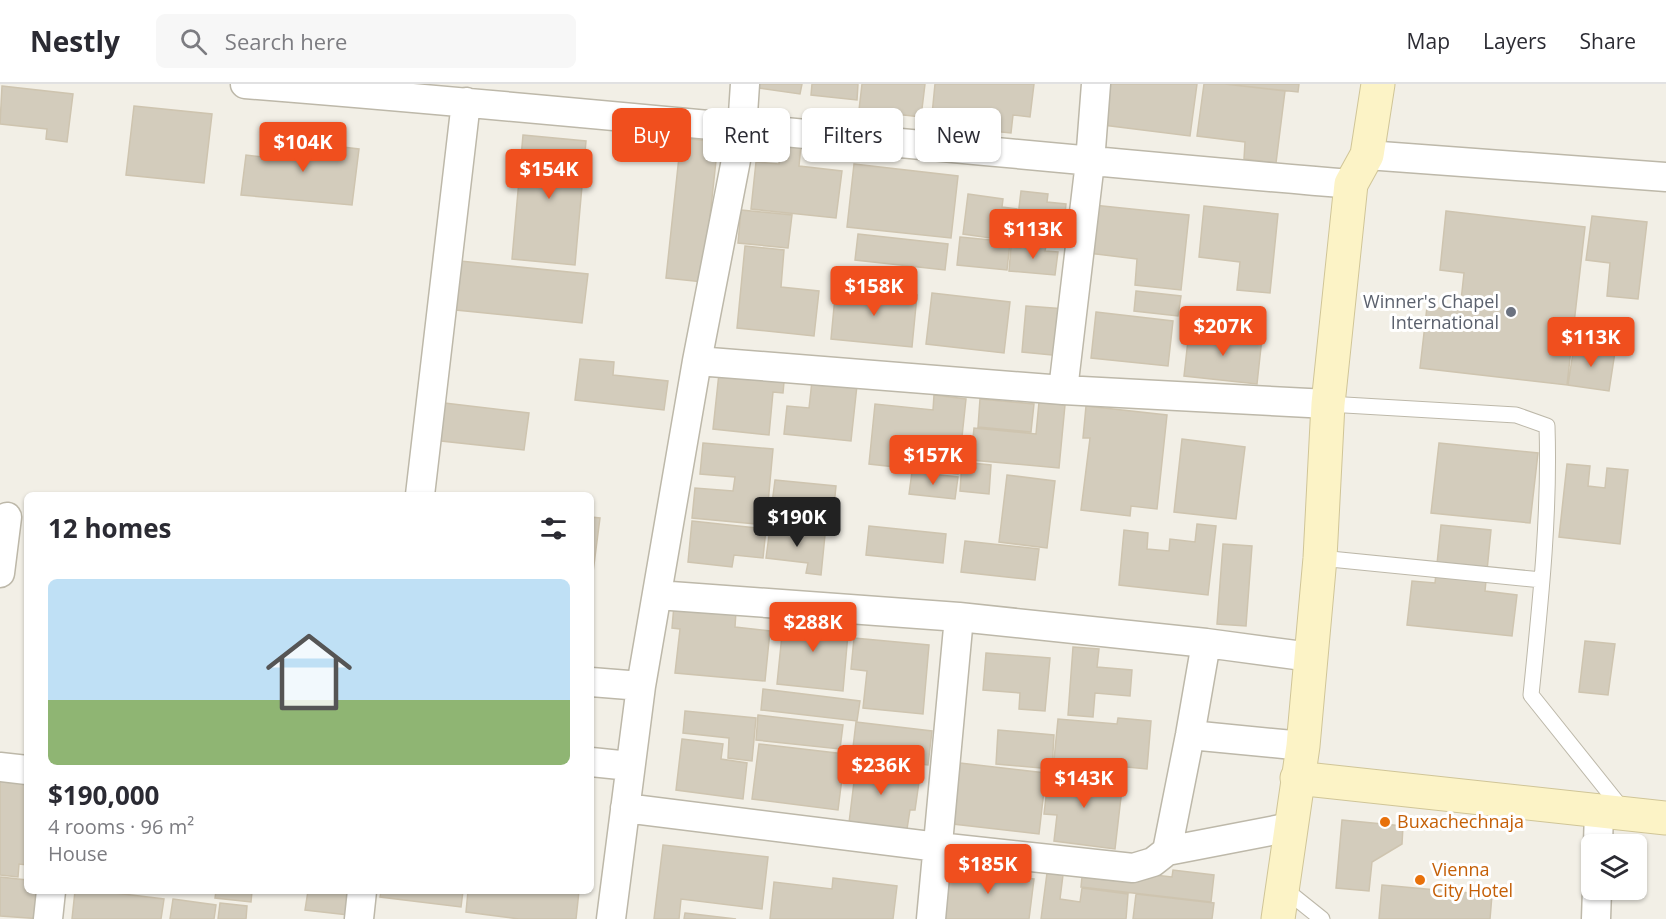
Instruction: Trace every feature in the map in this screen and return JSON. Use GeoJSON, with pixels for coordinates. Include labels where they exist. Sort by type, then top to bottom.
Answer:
{"type":"FeatureCollection","features":[{"type":"Feature","properties":{"kind":"street"},"geometry":{"type":"LineString","coordinates":[[244,84],[466,102],[703,125]]}},
{"type":"Feature","properties":{"kind":"street"},"geometry":{"type":"LineString","coordinates":[[743,108],[745,84]]}},
{"type":"Feature","properties":{"kind":"street"},"geometry":{"type":"LineString","coordinates":[[1063,390],[1090,162],[1096,84]]}},
{"type":"Feature","properties":{"kind":"street"},"geometry":{"type":"LineString","coordinates":[[1278,919],[1303,746],[1320,558],[1328,404],[1352,184],[1367,155],[1378,84]]}},
{"type":"Feature","properties":{"kind":"street"},"geometry":{"type":"LineString","coordinates":[[420,492],[466,102]]}},
{"type":"Feature","properties":{"kind":"street"},"geometry":{"type":"LineString","coordinates":[[790,134],[1352,184]]}},
{"type":"Feature","properties":{"kind":"street"},"geometry":{"type":"LineString","coordinates":[[1367,155],[1666,177]]}},
{"type":"Feature","properties":{"kind":"street"},"geometry":{"type":"LineString","coordinates":[[611,919],[641,686],[697,362],[735,162]]}},
{"type":"Feature","properties":{"kind":"street"},"geometry":{"type":"LineString","coordinates":[[697,362],[1063,390],[1328,404]]}},
{"type":"Feature","properties":{"kind":"street"},"geometry":{"type":"LineString","coordinates":[[0,573],[11,517]]}},
{"type":"Feature","properties":{"kind":"street"},"geometry":{"type":"LineString","coordinates":[[657,596],[959,616],[1311,657]]}},
{"type":"Feature","properties":{"kind":"street"},"geometry":{"type":"LineString","coordinates":[[931,919],[959,616]]}},
{"type":"Feature","properties":{"kind":"street"},"geometry":{"type":"LineString","coordinates":[[1167,851],[1206,643]]}},
{"type":"Feature","properties":{"kind":"street"},"geometry":{"type":"LineString","coordinates":[[594,682],[641,686]]}},
{"type":"Feature","properties":{"kind":"street"},"geometry":{"type":"LineString","coordinates":[[1190,735],[1303,746]]}},
{"type":"Feature","properties":{"kind":"street"},"geometry":{"type":"LineString","coordinates":[[594,762],[630,766]]}},
{"type":"Feature","properties":{"kind":"street"},"geometry":{"type":"LineString","coordinates":[[0,767],[24,770]]}},
{"type":"Feature","properties":{"kind":"street"},"geometry":{"type":"LineString","coordinates":[[1297,778],[1666,818]]}},
{"type":"Feature","properties":{"kind":"street"},"geometry":{"type":"LineString","coordinates":[[625,808],[938,847],[1133,868],[1153,862],[1167,851],[1291,827]]}},
{"type":"Feature","properties":{"kind":"street"},"geometry":{"type":"LineString","coordinates":[[1603,834],[1612,813]]}},
{"type":"Feature","properties":{"kind":"street"},"geometry":{"type":"LineString","coordinates":[[48,919],[51,894]]}},
{"type":"Feature","properties":{"kind":"street"},"geometry":{"type":"LineString","coordinates":[[359,919],[362,894]]}},
{"type":"Feature","properties":{"kind":"street"},"geometry":{"type":"LineString","coordinates":[[1596,919],[1597,900]]}},
{"type":"Feature","properties":{"kind":"lane"},"geometry":{"type":"LineString","coordinates":[[1328,404],[1516,416],[1547,426],[1548,464],[1542,580],[1531,695],[1612,813]]}},
{"type":"Feature","properties":{"kind":"lane"},"geometry":{"type":"LineString","coordinates":[[1320,558],[1542,580]]}},
{"type":"Feature","properties":{"kind":"lane"},"geometry":{"type":"LineString","coordinates":[[1282,887],[1322,919]]}},
{"type":"Feature","properties":{"kind":"building"},"geometry":{"type":"Polygon","coordinates":[[[751,84],[802,84],[800,94],[751,87],[751,84]]]}},
{"type":"Feature","properties":{"kind":"building"},"geometry":{"type":"Polygon","coordinates":[[[812,84],[858,84],[857,100],[811,95],[812,84]]]}},
{"type":"Feature","properties":{"kind":"building"},"geometry":{"type":"Polygon","coordinates":[[[862,84],[925,84],[922,108],[915,108],[915,116],[903,115],[903,108],[859,108],[862,84]]]}},
{"type":"Feature","properties":{"kind":"building"},"geometry":{"type":"Polygon","coordinates":[[[935,84],[1034,84],[1030,117],[1013,115],[1011,133],[1001,132],[1001,108],[933,108],[935,84]]]}},
{"type":"Feature","properties":{"kind":"building"},"geometry":{"type":"Polygon","coordinates":[[[1108,84],[1197,84],[1190,136],[1103,125],[1108,84]]]}},
{"type":"Feature","properties":{"kind":"building"},"geometry":{"type":"Polygon","coordinates":[[[1204,84],[1225,84],[1285,91],[1276,163],[1244,159],[1245,142],[1197,136],[1204,84]]]}},
{"type":"Feature","properties":{"kind":"building"},"geometry":{"type":"Polygon","coordinates":[[[1225,84],[1299,84],[1298,92],[1225,84]]]}},
{"type":"Feature","properties":{"kind":"building"},"geometry":{"type":"Polygon","coordinates":[[[2,86],[73,94],[67,142],[46,139],[47,129],[0,124],[2,86]]]}},
{"type":"Feature","properties":{"kind":"building"},"geometry":{"type":"Polygon","coordinates":[[[134,106],[212,114],[204,183],[126,175],[134,106]]]}},
{"type":"Feature","properties":{"kind":"building"},"geometry":{"type":"Polygon","coordinates":[[[523,135],[586,141],[575,265],[512,259],[523,135]]]}},
{"type":"Feature","properties":{"kind":"building"},"geometry":{"type":"Polygon","coordinates":[[[274,139],[359,149],[352,205],[241,195],[246,155],[272,158],[274,139]]]}},
{"type":"Feature","properties":{"kind":"building"},"geometry":{"type":"Polygon","coordinates":[[[691,139],[703,140],[703,162],[716,162],[703,282],[666,278],[678,162],[691,162],[691,139]]]}},
{"type":"Feature","properties":{"kind":"building"},"geometry":{"type":"Polygon","coordinates":[[[790,144],[801,145],[799,166],[842,171],[836,218],[751,209],[756,162],[779,164],[779,162],[790,162],[790,144]]]}},
{"type":"Feature","properties":{"kind":"building"},"geometry":{"type":"Polygon","coordinates":[[[854,164],[958,176],[951,238],[847,227],[854,164]]]}},
{"type":"Feature","properties":{"kind":"building"},"geometry":{"type":"Polygon","coordinates":[[[1021,191],[1048,194],[1047,202],[1066,204],[1062,246],[1015,241],[1021,191]]]}},
{"type":"Feature","properties":{"kind":"building"},"geometry":{"type":"Polygon","coordinates":[[[968,194],[1003,199],[1002,207],[1017,209],[1015,234],[990,231],[990,238],[963,234],[968,194]]]}},
{"type":"Feature","properties":{"kind":"building"},"geometry":{"type":"Polygon","coordinates":[[[1093,205],[1189,215],[1181,290],[1135,285],[1137,259],[1088,253],[1093,205]]]}},
{"type":"Feature","properties":{"kind":"building"},"geometry":{"type":"Polygon","coordinates":[[[1204,206],[1278,214],[1270,293],[1237,290],[1240,262],[1199,257],[1204,206]]]}},
{"type":"Feature","properties":{"kind":"building"},"geometry":{"type":"Polygon","coordinates":[[[741,210],[792,215],[788,248],[738,243],[741,210]]]}},
{"type":"Feature","properties":{"kind":"building"},"geometry":{"type":"Polygon","coordinates":[[[1446,211],[1585,227],[1567,385],[1420,368],[1427,307],[1460,310],[1464,273],[1440,270],[1446,211]]]}},
{"type":"Feature","properties":{"kind":"building"},"geometry":{"type":"Polygon","coordinates":[[[1592,216],[1647,222],[1638,299],[1607,296],[1610,263],[1586,260],[1592,216]]]}},
{"type":"Feature","properties":{"kind":"building"},"geometry":{"type":"Polygon","coordinates":[[[858,234],[948,244],[945,270],[855,260],[858,234]]]}},
{"type":"Feature","properties":{"kind":"building"},"geometry":{"type":"Polygon","coordinates":[[[960,237],[1010,242],[1007,270],[957,265],[960,237]]]}},
{"type":"Feature","properties":{"kind":"building"},"geometry":{"type":"Polygon","coordinates":[[[1022,243],[1046,246],[1045,251],[1058,252],[1055,275],[1009,271],[1011,247],[1021,248],[1022,243]]]}},
{"type":"Feature","properties":{"kind":"building"},"geometry":{"type":"Polygon","coordinates":[[[745,246],[784,250],[781,287],[819,291],[814,336],[737,328],[745,246]]]}},
{"type":"Feature","properties":{"kind":"building"},"geometry":{"type":"Polygon","coordinates":[[[460,261],[588,274],[582,323],[456,310],[460,261]]]}},
{"type":"Feature","properties":{"kind":"building"},"geometry":{"type":"Polygon","coordinates":[[[836,286],[917,295],[912,347],[831,339],[836,286]]]}},
{"type":"Feature","properties":{"kind":"building"},"geometry":{"type":"Polygon","coordinates":[[[1136,291],[1181,296],[1178,316],[1134,311],[1136,291]]]}},
{"type":"Feature","properties":{"kind":"building"},"geometry":{"type":"Polygon","coordinates":[[[932,293],[1010,302],[1004,353],[926,344],[932,293]]]}},
{"type":"Feature","properties":{"kind":"building"},"geometry":{"type":"Polygon","coordinates":[[[1026,306],[1066,309],[1062,356],[1022,352],[1026,306]]]}},
{"type":"Feature","properties":{"kind":"building"},"geometry":{"type":"Polygon","coordinates":[[[1096,312],[1173,321],[1168,366],[1091,358],[1096,312]]]}},
{"type":"Feature","properties":{"kind":"building"},"geometry":{"type":"Polygon","coordinates":[[[1189,331],[1262,338],[1257,384],[1184,376],[1189,331]]]}},
{"type":"Feature","properties":{"kind":"building"},"geometry":{"type":"Polygon","coordinates":[[[1574,346],[1615,352],[1609,391],[1568,385],[1574,346]]]}},
{"type":"Feature","properties":{"kind":"building"},"geometry":{"type":"Polygon","coordinates":[[[580,359],[614,362],[613,375],[668,381],[664,410],[575,400],[580,359]]]}},
{"type":"Feature","properties":{"kind":"building"},"geometry":{"type":"Polygon","coordinates":[[[720,364],[785,371],[783,393],[773,392],[769,435],[713,429],[720,364]]]}},
{"type":"Feature","properties":{"kind":"building"},"geometry":{"type":"Polygon","coordinates":[[[813,372],[858,376],[851,441],[784,434],[787,406],[809,408],[813,372]]]}},
{"type":"Feature","properties":{"kind":"building"},"geometry":{"type":"Polygon","coordinates":[[[934,395],[966,399],[958,474],[869,464],[875,404],[933,410],[934,395]]]}},
{"type":"Feature","properties":{"kind":"building"},"geometry":{"type":"Polygon","coordinates":[[[980,399],[1034,404],[1031,432],[978,427],[980,399]]]}},
{"type":"Feature","properties":{"kind":"building"},"geometry":{"type":"Polygon","coordinates":[[[436,402],[529,413],[524,450],[432,440],[436,402]]]}},
{"type":"Feature","properties":{"kind":"building"},"geometry":{"type":"Polygon","coordinates":[[[1039,402],[1065,405],[1059,468],[971,460],[974,428],[1036,434],[1039,402]]]}},
{"type":"Feature","properties":{"kind":"building"},"geometry":{"type":"Polygon","coordinates":[[[1086,406],[1167,415],[1157,509],[1131,506],[1130,516],[1081,510],[1090,438],[1083,438],[1086,406]]]}},
{"type":"Feature","properties":{"kind":"building"},"geometry":{"type":"Polygon","coordinates":[[[1182,439],[1245,447],[1236,519],[1174,512],[1182,439]]]}},
{"type":"Feature","properties":{"kind":"building"},"geometry":{"type":"Polygon","coordinates":[[[703,443],[773,449],[766,525],[692,518],[695,488],[733,491],[735,477],[700,474],[703,443]]]}},
{"type":"Feature","properties":{"kind":"building"},"geometry":{"type":"Polygon","coordinates":[[[1439,443],[1538,453],[1530,523],[1431,513],[1439,443]]]}},
{"type":"Feature","properties":{"kind":"building"},"geometry":{"type":"Polygon","coordinates":[[[962,462],[991,465],[989,494],[960,491],[962,462]]]}},
{"type":"Feature","properties":{"kind":"building"},"geometry":{"type":"Polygon","coordinates":[[[1567,464],[1590,466],[1588,486],[1605,488],[1607,468],[1628,470],[1620,544],[1559,537],[1567,464]]]}},
{"type":"Feature","properties":{"kind":"building"},"geometry":{"type":"Polygon","coordinates":[[[912,472],[958,477],[955,499],[909,494],[912,472]]]}},
{"type":"Feature","properties":{"kind":"building"},"geometry":{"type":"Polygon","coordinates":[[[1007,475],[1055,481],[1047,548],[999,542],[1007,475]]]}},
{"type":"Feature","properties":{"kind":"building"},"geometry":{"type":"Polygon","coordinates":[[[775,480],[836,486],[832,526],[770,519],[775,480]]]}},
{"type":"Feature","properties":{"kind":"building"},"geometry":{"type":"Polygon","coordinates":[[[594,517],[600,518],[594,565],[594,517]]]}},
{"type":"Feature","properties":{"kind":"building"},"geometry":{"type":"Polygon","coordinates":[[[692,521],[766,529],[763,558],[734,555],[732,567],[688,562],[692,521]]]}},
{"type":"Feature","properties":{"kind":"building"},"geometry":{"type":"Polygon","coordinates":[[[1197,524],[1216,526],[1208,595],[1119,585],[1124,530],[1148,533],[1147,549],[1169,551],[1170,539],[1195,542],[1197,524]]]}},
{"type":"Feature","properties":{"kind":"building"},"geometry":{"type":"Polygon","coordinates":[[[1441,525],[1491,530],[1485,591],[1517,595],[1512,636],[1407,625],[1412,581],[1435,583],[1441,525]]]}},
{"type":"Feature","properties":{"kind":"building"},"geometry":{"type":"Polygon","coordinates":[[[869,526],[946,534],[943,563],[866,555],[869,526]]]}},
{"type":"Feature","properties":{"kind":"building"},"geometry":{"type":"Polygon","coordinates":[[[770,528],[825,535],[821,575],[806,573],[808,563],[766,558],[770,528]]]}},
{"type":"Feature","properties":{"kind":"building"},"geometry":{"type":"Polygon","coordinates":[[[965,541],[1039,549],[1035,580],[961,572],[965,541]]]}},
{"type":"Feature","properties":{"kind":"building"},"geometry":{"type":"Polygon","coordinates":[[[1223,544],[1252,546],[1246,626],[1217,624],[1223,544]]]}},
{"type":"Feature","properties":{"kind":"building"},"geometry":{"type":"Polygon","coordinates":[[[674,605],[736,611],[735,627],[770,631],[765,681],[675,673],[680,629],[672,628],[674,605]]]}},
{"type":"Feature","properties":{"kind":"building"},"geometry":{"type":"Polygon","coordinates":[[[784,615],[849,622],[843,691],[777,684],[784,615]]]}},
{"type":"Feature","properties":{"kind":"building"},"geometry":{"type":"Polygon","coordinates":[[[854,638],[929,645],[923,714],[863,708],[867,671],[851,669],[854,638]]]}},
{"type":"Feature","properties":{"kind":"building"},"geometry":{"type":"Polygon","coordinates":[[[1585,641],[1615,644],[1608,695],[1579,692],[1585,641]]]}},
{"type":"Feature","properties":{"kind":"building"},"geometry":{"type":"Polygon","coordinates":[[[1073,647],[1099,649],[1097,667],[1132,670],[1130,696],[1095,693],[1093,717],[1068,715],[1073,647]]]}},
{"type":"Feature","properties":{"kind":"building"},"geometry":{"type":"Polygon","coordinates":[[[986,653],[1050,658],[1045,711],[1019,709],[1020,693],[983,690],[986,653]]]}},
{"type":"Feature","properties":{"kind":"building"},"geometry":{"type":"Polygon","coordinates":[[[763,689],[860,701],[857,721],[761,710],[763,689]]]}},
{"type":"Feature","properties":{"kind":"building"},"geometry":{"type":"Polygon","coordinates":[[[685,711],[756,718],[752,761],[728,758],[729,738],[683,733],[685,711]]]}},
{"type":"Feature","properties":{"kind":"building"},"geometry":{"type":"Polygon","coordinates":[[[758,715],[843,725],[840,749],[756,740],[758,715]]]}},
{"type":"Feature","properties":{"kind":"building"},"geometry":{"type":"Polygon","coordinates":[[[1118,718],[1151,721],[1147,769],[1054,760],[1058,719],[1117,724],[1118,718]]]}},
{"type":"Feature","properties":{"kind":"building"},"geometry":{"type":"Polygon","coordinates":[[[856,722],[932,731],[928,765],[852,756],[856,722]]]}},
{"type":"Feature","properties":{"kind":"building"},"geometry":{"type":"Polygon","coordinates":[[[998,730],[1054,735],[1052,769],[996,764],[998,730]]]}},
{"type":"Feature","properties":{"kind":"building"},"geometry":{"type":"Polygon","coordinates":[[[682,739],[723,744],[721,759],[747,763],[743,799],[676,790],[682,739]]]}},
{"type":"Feature","properties":{"kind":"building"},"geometry":{"type":"Polygon","coordinates":[[[759,744],[845,754],[838,810],[752,799],[759,744]]]}},
{"type":"Feature","properties":{"kind":"building"},"geometry":{"type":"Polygon","coordinates":[[[857,757],[894,762],[892,779],[919,782],[915,810],[910,810],[907,829],[849,823],[857,757]]]}},
{"type":"Feature","properties":{"kind":"building"},"geometry":{"type":"Polygon","coordinates":[[[960,763],[1046,773],[1039,834],[953,824],[960,763]]]}},
{"type":"Feature","properties":{"kind":"building"},"geometry":{"type":"Polygon","coordinates":[[[1049,771],[1123,780],[1115,849],[1054,841],[1057,815],[1044,814],[1049,771]]]}},
{"type":"Feature","properties":{"kind":"building"},"geometry":{"type":"Polygon","coordinates":[[[0,776],[24,779],[24,865],[19,864],[18,877],[0,875],[0,776]]]}},
{"type":"Feature","properties":{"kind":"building"},"geometry":{"type":"Polygon","coordinates":[[[1342,820],[1403,826],[1402,844],[1372,862],[1369,891],[1336,888],[1342,820]]]}},
{"type":"Feature","properties":{"kind":"building"},"geometry":{"type":"Polygon","coordinates":[[[663,845],[768,857],[762,909],[681,899],[679,919],[654,919],[663,845]]]}},
{"type":"Feature","properties":{"kind":"building"},"geometry":{"type":"Polygon","coordinates":[[[950,867],[1014,872],[1014,877],[1034,879],[1029,919],[944,919],[950,867]]]}},
{"type":"Feature","properties":{"kind":"building"},"geometry":{"type":"Polygon","coordinates":[[[1083,867],[1172,877],[1173,870],[1214,875],[1211,902],[1081,887],[1083,867]]]}},
{"type":"Feature","properties":{"kind":"building"},"geometry":{"type":"Polygon","coordinates":[[[1047,873],[1063,875],[1060,899],[1080,902],[1082,888],[1128,894],[1126,919],[1041,919],[1047,873]]]}},
{"type":"Feature","properties":{"kind":"building"},"geometry":{"type":"Polygon","coordinates":[[[0,877],[24,880],[24,894],[46,894],[42,919],[0,916],[0,877]]]}},
{"type":"Feature","properties":{"kind":"building"},"geometry":{"type":"Polygon","coordinates":[[[833,878],[897,886],[893,919],[770,919],[774,882],[832,889],[833,878]]]}},
{"type":"Feature","properties":{"kind":"building"},"geometry":{"type":"Polygon","coordinates":[[[1382,885],[1492,895],[1490,919],[1379,919],[1382,885]]]}},
{"type":"Feature","properties":{"kind":"building"},"geometry":{"type":"Polygon","coordinates":[[[75,894],[123,894],[164,899],[161,919],[72,919],[75,894]]]}},
{"type":"Feature","properties":{"kind":"building"},"geometry":{"type":"Polygon","coordinates":[[[216,894],[252,894],[251,902],[215,898],[216,894]]]}},
{"type":"Feature","properties":{"kind":"building"},"geometry":{"type":"Polygon","coordinates":[[[308,894],[351,894],[348,915],[305,910],[308,894]]]}},
{"type":"Feature","properties":{"kind":"building"},"geometry":{"type":"Polygon","coordinates":[[[380,894],[463,894],[461,907],[380,897],[380,894]]]}},
{"type":"Feature","properties":{"kind":"building"},"geometry":{"type":"Polygon","coordinates":[[[468,894],[579,894],[576,919],[519,919],[466,912],[468,894]]]}},
{"type":"Feature","properties":{"kind":"building"},"geometry":{"type":"Polygon","coordinates":[[[1136,894],[1214,903],[1212,919],[1133,919],[1136,894]]]}},
{"type":"Feature","properties":{"kind":"building"},"geometry":{"type":"Polygon","coordinates":[[[173,899],[216,905],[214,919],[170,919],[173,899]]]}},
{"type":"Feature","properties":{"kind":"building"},"geometry":{"type":"Polygon","coordinates":[[[220,903],[247,906],[246,919],[218,919],[220,903]]]}},
{"type":"Feature","properties":{"kind":"building"},"geometry":{"type":"Polygon","coordinates":[[[685,913],[736,919],[684,919],[685,913]]]}},
{"type":"Feature","properties":{"kind":"place","name":"Winner's Chapel International"},"geometry":{"type":"Point","coordinates":[1511,312]}},
{"type":"Feature","properties":{"kind":"place","name":"Buxachechnaja"},"geometry":{"type":"Point","coordinates":[1385,822]}},
{"type":"Feature","properties":{"kind":"place","name":"Vienna City Hotel"},"geometry":{"type":"Point","coordinates":[1420,880]}}]}
